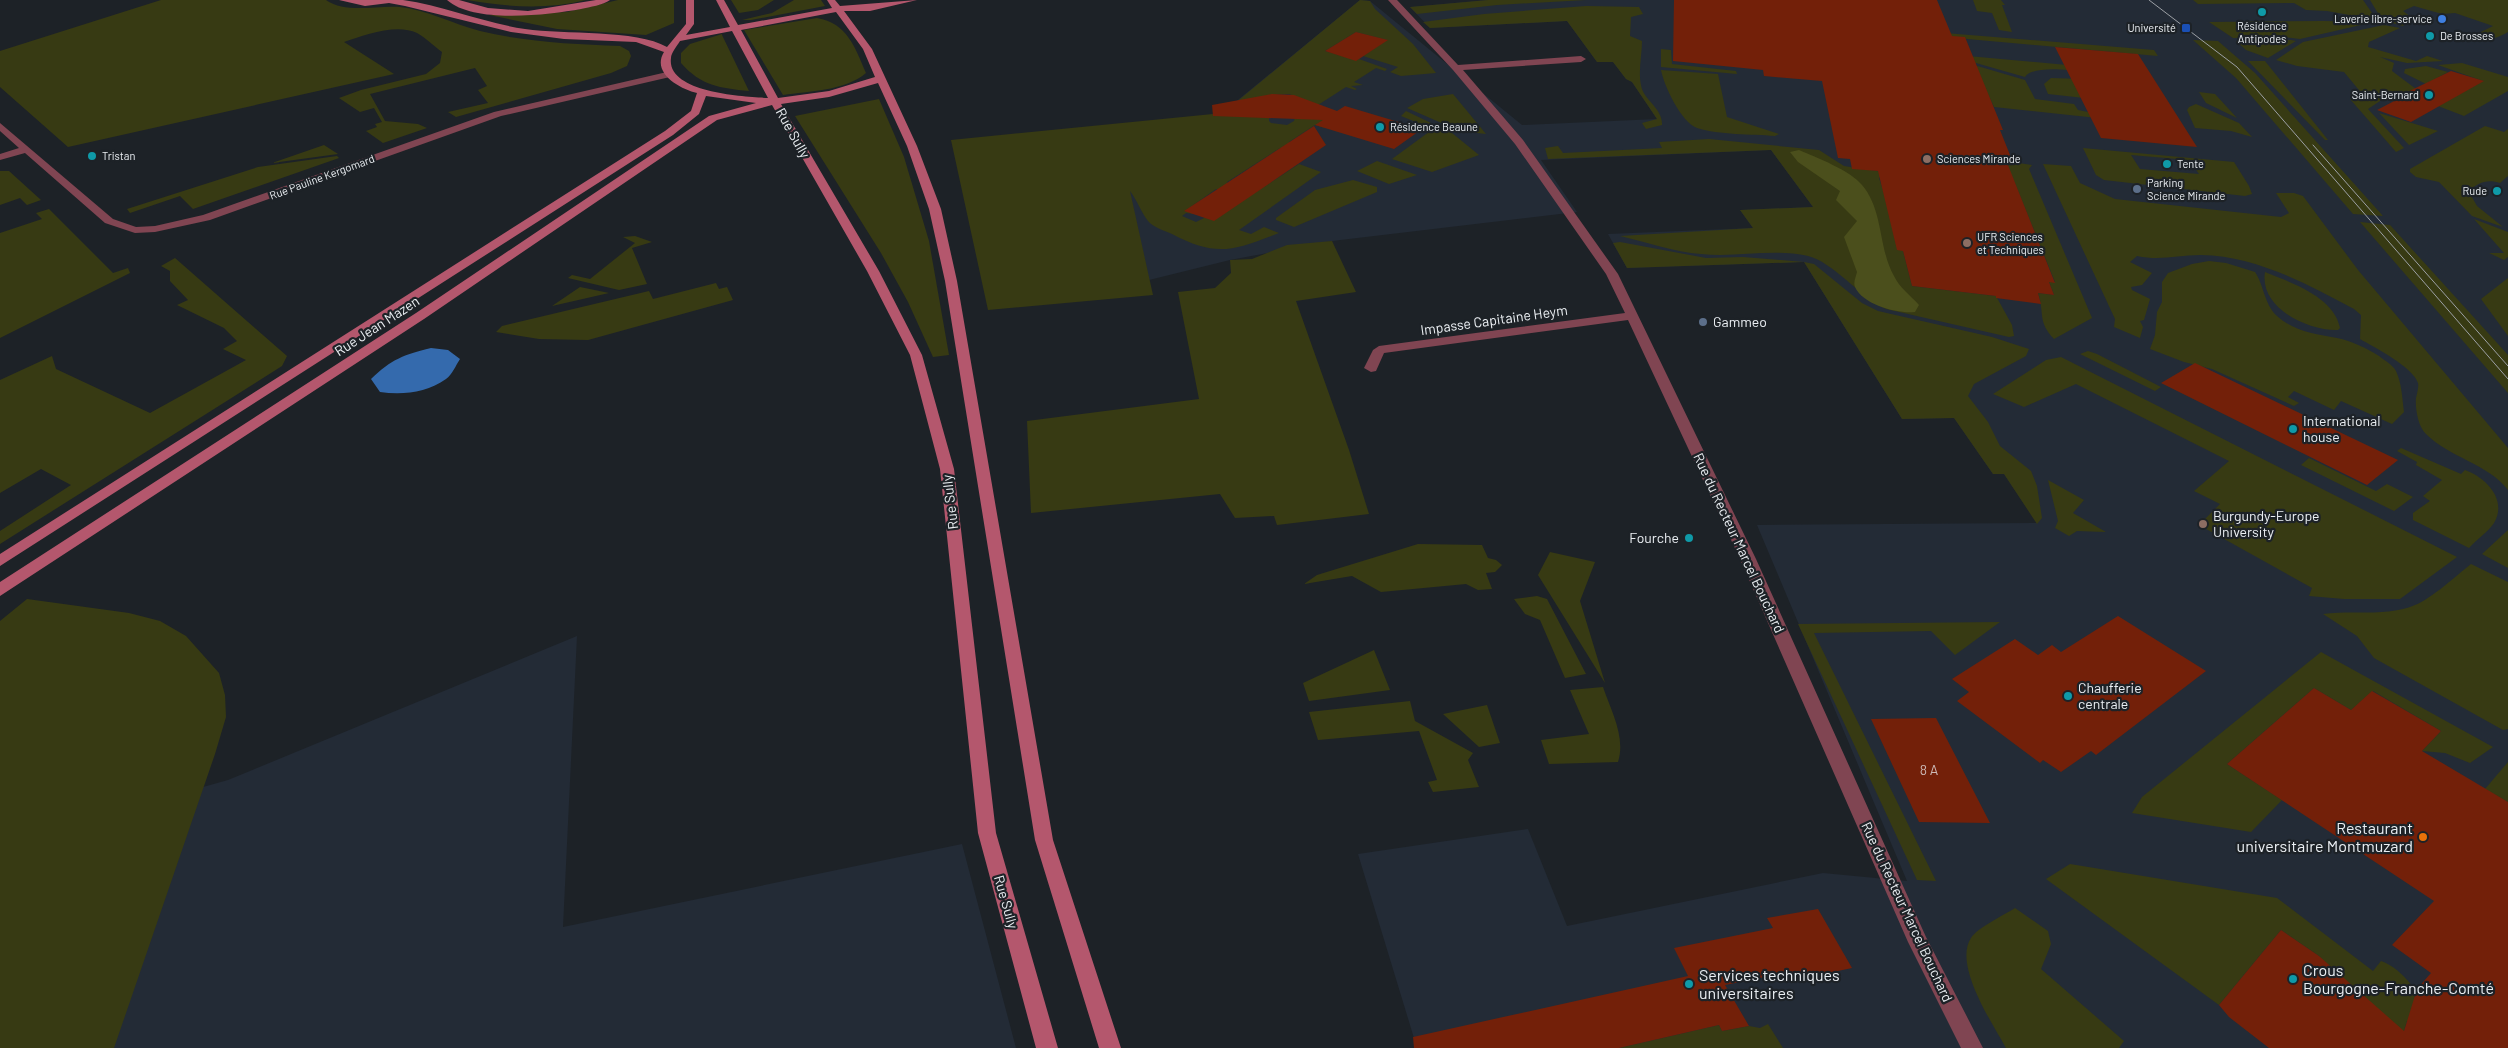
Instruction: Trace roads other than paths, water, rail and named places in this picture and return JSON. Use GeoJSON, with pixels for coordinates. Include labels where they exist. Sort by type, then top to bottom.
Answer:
{"type":"FeatureCollection","features":[{"type":"Feature","properties":{"kind":"main road"},"geometry":{"type":"LineString","coordinates":[[343,0],[365,3],[393,0],[438,9],[508,29],[565,37],[645,40],[666,50]]}},
{"type":"Feature","properties":{"kind":"main road"},"geometry":{"type":"LineString","coordinates":[[451,0],[485,10],[510,12],[561,9],[606,0]]}},
{"type":"Feature","properties":{"kind":"main road"},"geometry":{"type":"LineString","coordinates":[[690,0],[690,24],[666,50],[664,63],[667,75],[683,85],[702,92],[775,101],[833,93],[882,78]]}},
{"type":"Feature","properties":{"kind":"main road","name":"Rue Sully"},"geometry":{"type":"LineString","coordinates":[[720,0],[775,101],[873,271],[916,355],[947,469],[987,833],[1046,1048]]}},
{"type":"Feature","properties":{"kind":"main road"},"geometry":{"type":"LineString","coordinates":[[677,39],[736,28],[835,5],[870,8],[913,0]]}},
{"type":"Feature","properties":{"kind":"main road"},"geometry":{"type":"LineString","coordinates":[[835,5],[867,49],[882,78],[912,146],[934,209],[951,281],[1044,840],[1110,1048]]}},
{"type":"Feature","properties":{"kind":"main road","name":"Rue Jean Mazen"},"geometry":{"type":"LineString","coordinates":[[0,561],[669,133],[694,112],[702,92]]}},
{"type":"Feature","properties":{"kind":"main road","name":"Rue Jean Mazen"},"geometry":{"type":"LineString","coordinates":[[0,590],[420,316],[713,118],[775,101]]}},
{"type":"Feature","properties":{"kind":"main road"},"geometry":{"type":"LineString","coordinates":[[420,316],[462,264]]}},
{"type":"Feature","properties":{"kind":"street","name":"Rue du Recteur Marcel Bouchard"},"geometry":{"type":"LineString","coordinates":[[1392,0],[1456,68],[1519,142],[1612,274],[1748,559],[1918,942],[1972,1048]]}},
{"type":"Feature","properties":{"kind":"street"},"geometry":{"type":"LineString","coordinates":[[1456,68],[1581,59]]}},
{"type":"Feature","properties":{"kind":"street","name":"Rue Pauline Kergomard"},"geometry":{"type":"LineString","coordinates":[[0,126],[109,221],[135,230],[155,229],[206,218],[498,114],[667,75]]}},
{"type":"Feature","properties":{"kind":"street"},"geometry":{"type":"LineString","coordinates":[[0,157],[26,149]]}},
{"type":"Feature","properties":{"kind":"street","name":"Impasse Capitaine Heym"},"geometry":{"type":"LineString","coordinates":[[1371,368],[1379,350],[1632,316]]}},
{"type":"Feature","properties":{"kind":"water"},"geometry":{"type":"Polygon","coordinates":[[[431,348],[448,350],[460,359],[450,375],[439,384],[414,392],[388,393],[380,392],[371,379],[398,359],[431,348]]]}},
{"type":"Feature","properties":{"kind":"tram line"},"geometry":{"type":"LineString","coordinates":[[2149,0],[2237,67],[2508,379]]}},
{"type":"Feature","properties":{"kind":"tram line"},"geometry":{"type":"LineString","coordinates":[[2313,145],[2508,366]]}},
{"type":"Feature","properties":{"kind":"place","name":"Résidence Antipodes"},"geometry":{"type":"Point","coordinates":[2262,12]}},
{"type":"Feature","properties":{"kind":"place","name":"Laverie libre-service"},"geometry":{"type":"Point","coordinates":[2442,19]}},
{"type":"Feature","properties":{"kind":"place","name":"Université"},"geometry":{"type":"Point","coordinates":[2186,28]}},
{"type":"Feature","properties":{"kind":"place","name":"De Brosses"},"geometry":{"type":"Point","coordinates":[2430,36]}},
{"type":"Feature","properties":{"kind":"place","name":"Saint-Bernard"},"geometry":{"type":"Point","coordinates":[2429,95]}},
{"type":"Feature","properties":{"kind":"place","name":"Résidence Beaune"},"geometry":{"type":"Point","coordinates":[1380,127]}},
{"type":"Feature","properties":{"kind":"place","name":"Tristan"},"geometry":{"type":"Point","coordinates":[92,156]}},
{"type":"Feature","properties":{"kind":"place","name":"Sciences Mirande"},"geometry":{"type":"Point","coordinates":[1927,159]}},
{"type":"Feature","properties":{"kind":"place","name":"Tente"},"geometry":{"type":"Point","coordinates":[2167,164]}},
{"type":"Feature","properties":{"kind":"place","name":"Parking Science Mirande"},"geometry":{"type":"Point","coordinates":[2137,189]}},
{"type":"Feature","properties":{"kind":"place","name":"Rude"},"geometry":{"type":"Point","coordinates":[2497,191]}},
{"type":"Feature","properties":{"kind":"place","name":"UFR Sciences et Techniques"},"geometry":{"type":"Point","coordinates":[1967,243]}},
{"type":"Feature","properties":{"kind":"place","name":"Gammeo"},"geometry":{"type":"Point","coordinates":[1703,322]}},
{"type":"Feature","properties":{"kind":"place","name":"International house"},"geometry":{"type":"Point","coordinates":[2293,429]}},
{"type":"Feature","properties":{"kind":"place","name":"Burgundy-Europe University"},"geometry":{"type":"Point","coordinates":[2203,524]}},
{"type":"Feature","properties":{"kind":"place","name":"Fourche"},"geometry":{"type":"Point","coordinates":[1689,538]}},
{"type":"Feature","properties":{"kind":"place","name":"Chaufferie centrale"},"geometry":{"type":"Point","coordinates":[2068,696]}},
{"type":"Feature","properties":{"kind":"place","name":"Restaurant universitaire Montmuzard"},"geometry":{"type":"Point","coordinates":[2423,837]}},
{"type":"Feature","properties":{"kind":"place","name":"Crous Bourgogne-Franche-Comté"},"geometry":{"type":"Point","coordinates":[2293,979]}},
{"type":"Feature","properties":{"kind":"place","name":"Services techniques universitaires"},"geometry":{"type":"Point","coordinates":[1689,984]}}]}
